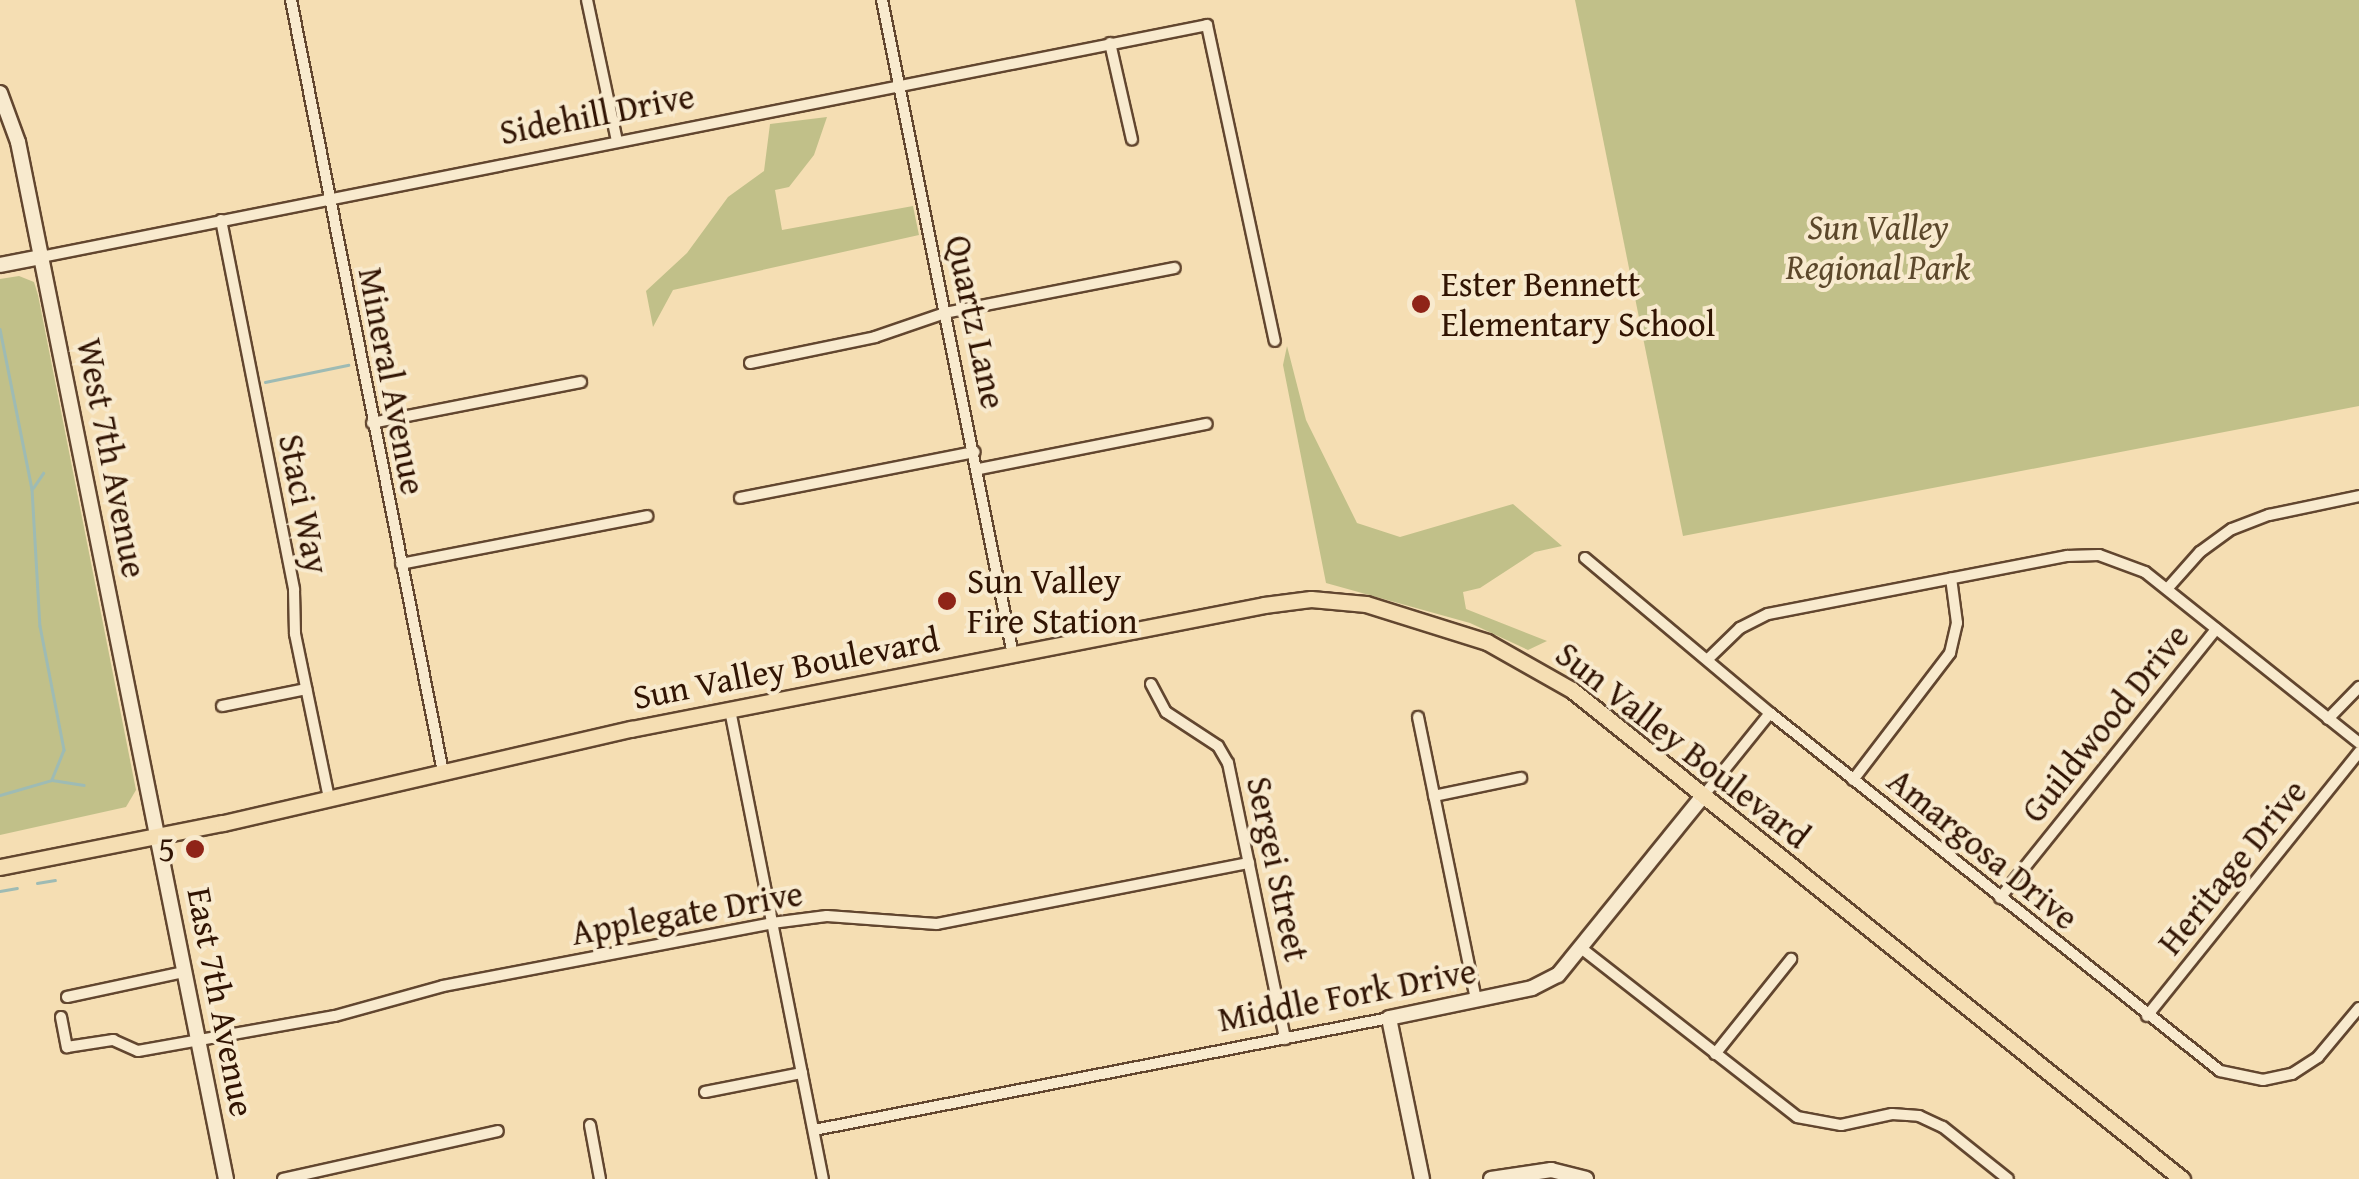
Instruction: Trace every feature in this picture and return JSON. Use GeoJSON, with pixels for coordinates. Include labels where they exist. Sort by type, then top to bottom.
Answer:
{"type":"FeatureCollection","features":[{"type":"Feature","properties":{"kind":"main road","name":"West 7th Avenue"},"geometry":{"type":"LineString","coordinates":[[0,93],[14,128],[42,257],[157,837]]}},
{"type":"Feature","properties":{"kind":"main road","name":"Sidehill Drive"},"geometry":{"type":"LineString","coordinates":[[0,265],[42,257]]}},
{"type":"Feature","properties":{"kind":"main road","name":"Sun Valley Boulevard"},"geometry":{"type":"LineString","coordinates":[[0,867],[157,837],[730,710],[1280,602],[1323,599],[1366,604],[1460,631],[1532,665],[1572,690],[2182,1179]]}},
{"type":"Feature","properties":{"kind":"main road","name":"Middle Fork Drive"},"geometry":{"type":"LineString","coordinates":[[1389,1018],[1546,982],[1582,948],[1704,795]]}},
{"type":"Feature","properties":{"kind":"main road","name":"East 7th Avenue"},"geometry":{"type":"LineString","coordinates":[[157,837],[226,1179]]}},
{"type":"Feature","properties":{"kind":"main road"},"geometry":{"type":"LineString","coordinates":[[1389,1018],[1422,1179]]}},
{"type":"Feature","properties":{"kind":"main road"},"geometry":{"type":"LineString","coordinates":[[1491,1179],[1551,1170],[1586,1179]]}},
{"type":"Feature","properties":{"kind":"street","name":"Mineral Avenue"},"geometry":{"type":"LineString","coordinates":[[292,0],[442,772]]}},
{"type":"Feature","properties":{"kind":"street"},"geometry":{"type":"LineString","coordinates":[[588,0],[617,141]]}},
{"type":"Feature","properties":{"kind":"street","name":"Quartz Lane"},"geometry":{"type":"LineString","coordinates":[[882,0],[1014,655]]}},
{"type":"Feature","properties":{"kind":"street","name":"Sidehill Drive"},"geometry":{"type":"LineString","coordinates":[[42,257],[1207,26],[1275,341]]}},
{"type":"Feature","properties":{"kind":"street"},"geometry":{"type":"LineString","coordinates":[[1110,43],[1132,140]]}},
{"type":"Feature","properties":{"kind":"street","name":"Staci Way"},"geometry":{"type":"LineString","coordinates":[[221,220],[294,590],[295,634],[329,798]]}},
{"type":"Feature","properties":{"kind":"street"},"geometry":{"type":"LineString","coordinates":[[750,363],[875,338],[945,313],[1176,268]]}},
{"type":"Feature","properties":{"kind":"street"},"geometry":{"type":"LineString","coordinates":[[372,423],[581,382]]}},
{"type":"Feature","properties":{"kind":"street"},"geometry":{"type":"LineString","coordinates":[[979,470],[1207,424]]}},
{"type":"Feature","properties":{"kind":"street"},"geometry":{"type":"LineString","coordinates":[[740,498],[975,452]]}},
{"type":"Feature","properties":{"kind":"street"},"geometry":{"type":"LineString","coordinates":[[2167,590],[2200,552],[2232,530],[2269,514],[2359,496]]}},
{"type":"Feature","properties":{"kind":"street"},"geometry":{"type":"LineString","coordinates":[[401,564],[647,516]]}},
{"type":"Feature","properties":{"kind":"street"},"geometry":{"type":"LineString","coordinates":[[1708,660],[1740,628],[1768,614],[2067,556],[2100,555],[2132,565],[2167,590],[2359,743]]}},
{"type":"Feature","properties":{"kind":"street","name":"Amargosa Drive"},"geometry":{"type":"LineString","coordinates":[[1585,558],[1770,713],[2220,1071],[2263,1080],[2306,1066],[2359,1008]]}},
{"type":"Feature","properties":{"kind":"street"},"geometry":{"type":"LineString","coordinates":[[1853,780],[1950,653],[1957,623],[1951,578]]}},
{"type":"Feature","properties":{"kind":"street","name":"Guildwood Drive"},"geometry":{"type":"LineString","coordinates":[[2000,898],[2216,628]]}},
{"type":"Feature","properties":{"kind":"street","name":"Sergei Street"},"geometry":{"type":"LineString","coordinates":[[1151,684],[1174,719],[1210,740],[1224,754],[1285,1039]]}},
{"type":"Feature","properties":{"kind":"street"},"geometry":{"type":"LineString","coordinates":[[2328,719],[2359,687]]}},
{"type":"Feature","properties":{"kind":"street"},"geometry":{"type":"LineString","coordinates":[[222,706],[306,690]]}},
{"type":"Feature","properties":{"kind":"street"},"geometry":{"type":"LineString","coordinates":[[730,710],[823,1179]]}},
{"type":"Feature","properties":{"kind":"street","name":"Middle Fork Drive"},"geometry":{"type":"LineString","coordinates":[[1704,795],[1770,713]]}},
{"type":"Feature","properties":{"kind":"street"},"geometry":{"type":"LineString","coordinates":[[1418,717],[1476,1000]]}},
{"type":"Feature","properties":{"kind":"street","name":"Heritage Drive"},"geometry":{"type":"LineString","coordinates":[[2147,1016],[2359,752]]}},
{"type":"Feature","properties":{"kind":"street"},"geometry":{"type":"LineString","coordinates":[[1434,796],[1521,778]]}},
{"type":"Feature","properties":{"kind":"street","name":"Applegate Drive"},"geometry":{"type":"LineString","coordinates":[[62,1016],[68,1047],[113,1040],[138,1051],[375,1007],[444,986],[772,922],[827,916],[937,924],[1249,863]]}},
{"type":"Feature","properties":{"kind":"street"},"geometry":{"type":"LineString","coordinates":[[1582,948],[1796,1117],[1841,1125],[1892,1114],[1919,1116],[1942,1127],[2008,1179]]}},
{"type":"Feature","properties":{"kind":"street"},"geometry":{"type":"LineString","coordinates":[[1714,1054],[1791,959]]}},
{"type":"Feature","properties":{"kind":"street"},"geometry":{"type":"LineString","coordinates":[[67,997],[184,972]]}},
{"type":"Feature","properties":{"kind":"street","name":"Middle Fork Drive"},"geometry":{"type":"LineString","coordinates":[[814,1130],[1389,1018]]}},
{"type":"Feature","properties":{"kind":"street"},"geometry":{"type":"LineString","coordinates":[[705,1092],[802,1073]]}},
{"type":"Feature","properties":{"kind":"street"},"geometry":{"type":"LineString","coordinates":[[590,1125],[600,1179]]}},
{"type":"Feature","properties":{"kind":"street"},"geometry":{"type":"LineString","coordinates":[[283,1179],[498,1132]]}},
{"type":"Feature","properties":{"kind":"green space","name":"Sun Valley Regional Park"},"geometry":{"type":"Polygon","coordinates":[[[1575,0],[2359,0],[2359,406],[1683,536],[1575,0]]]}},
{"type":"Feature","properties":{"kind":"green space"},"geometry":{"type":"Polygon","coordinates":[[[827,117],[814,155],[789,187],[775,190],[782,230],[913,206],[919,235],[673,290],[653,327],[646,291],[687,253],[728,197],[764,171],[770,124],[827,117]]]}},
{"type":"Feature","properties":{"kind":"green space"},"geometry":{"type":"Polygon","coordinates":[[[19,276],[34,282],[38,295],[136,790],[126,807],[0,835],[0,279],[19,276]]]}},
{"type":"Feature","properties":{"kind":"green space"},"geometry":{"type":"Polygon","coordinates":[[[1287,346],[1306,420],[1357,523],[1400,537],[1513,504],[1562,546],[1535,552],[1480,588],[1463,592],[1466,609],[1547,641],[1528,650],[1470,623],[1326,583],[1283,365],[1287,346]]]}},
{"type":"Feature","properties":{"kind":"waterway"},"geometry":{"type":"LineString","coordinates":[[0,329],[32,489],[40,626],[64,750],[52,780]]}},
{"type":"Feature","properties":{"kind":"waterway"},"geometry":{"type":"LineString","coordinates":[[265,382],[348,365]]}},
{"type":"Feature","properties":{"kind":"waterway"},"geometry":{"type":"LineString","coordinates":[[33,488],[43,473]]}},
{"type":"Feature","properties":{"kind":"waterway"},"geometry":{"type":"LineString","coordinates":[[0,795],[52,780],[84,785]]}},
{"type":"Feature","properties":{"kind":"waterway"},"geometry":{"type":"LineString","coordinates":[[37,883],[55,880]]}},
{"type":"Feature","properties":{"kind":"waterway"},"geometry":{"type":"LineString","coordinates":[[0,891],[17,888]]}},
{"type":"Feature","properties":{"kind":"place","name":"Ester Bennett Elementary School"},"geometry":{"type":"Point","coordinates":[1421,304]}},
{"type":"Feature","properties":{"kind":"place","name":"Sun Valley Fire Station"},"geometry":{"type":"Point","coordinates":[947,601]}},
{"type":"Feature","properties":{"kind":"place","name":"5"},"geometry":{"type":"Point","coordinates":[195,849]}}]}
